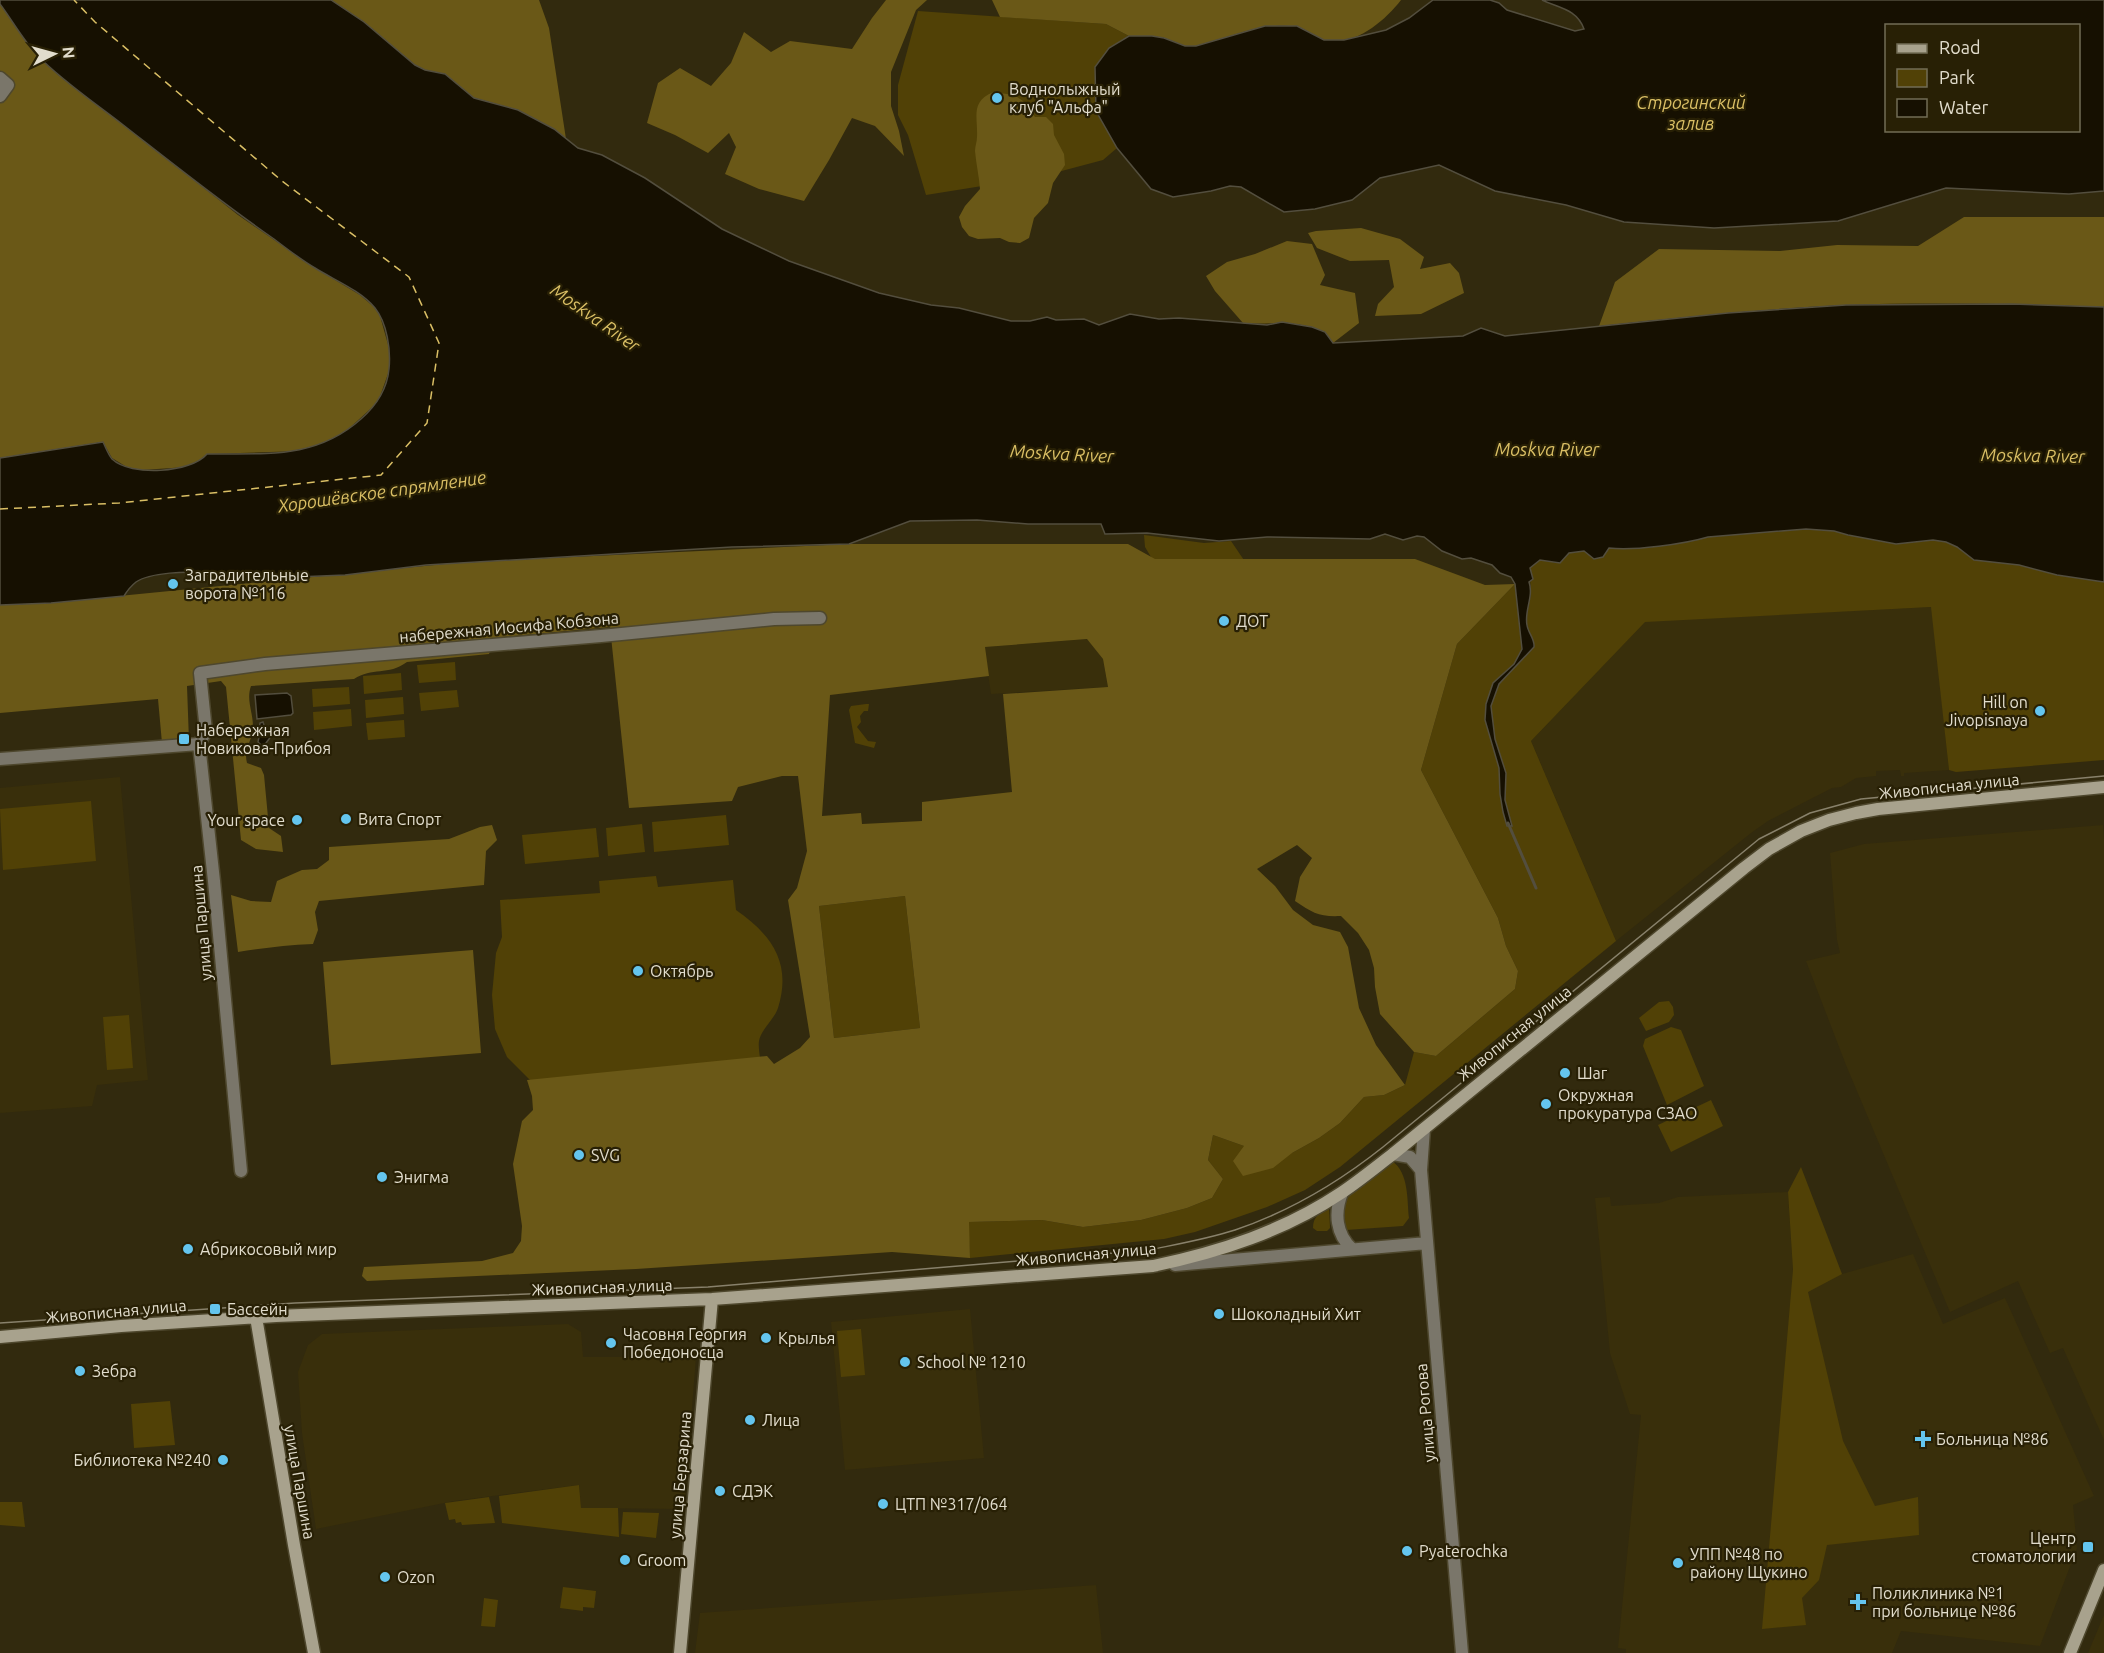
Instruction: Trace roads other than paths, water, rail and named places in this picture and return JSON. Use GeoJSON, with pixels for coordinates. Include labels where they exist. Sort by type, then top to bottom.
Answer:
{"type":"FeatureCollection","features":[{"type":"Feature","properties":{"kind":"street","name":"набережная Иосифа Кобзона"},"geometry":{"type":"LineString","coordinates":[[200,673],[265,664],[774,619],[820,618]]}},
{"type":"Feature","properties":{"kind":"street","name":"улица Паршина"},"geometry":{"type":"LineString","coordinates":[[200,673],[206,730],[199,744],[241,1171]]}},
{"type":"Feature","properties":{"kind":"street"},"geometry":{"type":"LineString","coordinates":[[0,759],[199,744]]}},
{"type":"Feature","properties":{"kind":"street","name":"Живописная улица"},"geometry":{"type":"LineString","coordinates":[[0,1337],[256,1317],[712,1299],[1153,1266],[1202,1255],[1252,1239],[1342,1193],[1424,1129],[1744,867],[1793,835],[1829,820],[1878,809],[2104,787]]}},
{"type":"Feature","properties":{"kind":"street","name":"улица Рогова"},"geometry":{"type":"LineString","coordinates":[[1424,1129],[1421,1170],[1462,1653]]}},
{"type":"Feature","properties":{"kind":"street"},"geometry":{"type":"LineString","coordinates":[[1393,1154],[1410,1157],[1421,1170]]}},
{"type":"Feature","properties":{"kind":"street"},"geometry":{"type":"LineString","coordinates":[[1342,1193],[1338,1207],[1339,1230],[1344,1241],[1352,1249]]}},
{"type":"Feature","properties":{"kind":"street"},"geometry":{"type":"LineString","coordinates":[[1153,1266],[1427,1243]]}},
{"type":"Feature","properties":{"kind":"street","name":"улица Берзарина"},"geometry":{"type":"LineString","coordinates":[[680,1653],[712,1299]]}},
{"type":"Feature","properties":{"kind":"street","name":"улица Паршина"},"geometry":{"type":"LineString","coordinates":[[256,1317],[314,1653]]}},
{"type":"Feature","properties":{"kind":"street"},"geometry":{"type":"LineString","coordinates":[[2070,1653],[2104,1570]]}},
{"type":"Feature","properties":{"kind":"water"},"geometry":{"type":"Polygon","coordinates":[[[0,0],[331,0],[364,22],[415,65],[425,70],[445,74],[474,98],[518,110],[554,129],[578,148],[602,155],[645,178],[722,229],[789,261],[879,293],[931,305],[959,308],[1011,321],[1030,321],[1047,317],[1056,320],[1084,319],[1099,325],[1130,314],[1159,319],[1179,318],[1267,325],[1282,322],[1312,327],[1325,332],[1333,343],[1463,336],[1481,328],[1505,336],[1728,313],[1846,305],[2012,304],[2104,307],[2104,582],[2057,575],[2019,565],[1974,560],[1946,542],[1933,540],[1896,544],[1834,531],[1806,529],[1708,537],[1645,548],[1609,548],[1603,557],[1594,559],[1584,551],[1569,553],[1560,563],[1540,560],[1530,568],[1533,579],[1529,582],[1530,593],[1526,620],[1534,647],[1499,684],[1491,706],[1495,739],[1506,773],[1505,800],[1512,826],[1507,826],[1503,812],[1499,768],[1485,720],[1486,704],[1493,683],[1514,664],[1522,649],[1515,584],[1511,577],[1500,573],[1492,565],[1471,558],[1462,559],[1442,551],[1424,537],[1417,536],[1403,540],[1385,534],[1370,539],[1267,537],[1219,541],[1147,533],[1105,534],[1101,524],[1028,524],[977,520],[910,521],[849,544],[732,547],[426,565],[345,575],[224,580],[198,573],[170,573],[150,576],[136,582],[124,596],[0,605],[0,458],[103,442],[112,459],[121,465],[146,470],[161,470],[188,465],[207,454],[288,452],[307,448],[326,442],[344,432],[367,414],[376,403],[388,377],[389,345],[383,321],[369,302],[294,254],[67,82],[32,49],[0,4],[0,0]]]}},
{"type":"Feature","properties":{"kind":"water","name":"Строгинский залив"},"geometry":{"type":"Polygon","coordinates":[[[1433,0],[1490,0],[1499,3],[1507,10],[1575,31],[1584,29],[1577,17],[1567,10],[1542,0],[2104,0],[2104,191],[2069,194],[1946,188],[1838,221],[1714,228],[1624,222],[1566,205],[1495,191],[1439,165],[1380,178],[1352,200],[1315,209],[1284,212],[1241,187],[1230,186],[1173,197],[1151,189],[1117,148],[1096,111],[1095,67],[1109,48],[1129,36],[1152,36],[1185,46],[1196,46],[1265,26],[1297,26],[1324,40],[1344,40],[1386,30],[1409,18],[1433,0]]]}},
{"type":"Feature","properties":{"kind":"water"},"geometry":{"type":"Polygon","coordinates":[[[287,693],[291,696],[293,713],[291,715],[257,719],[255,695],[287,693]]]}},
{"type":"Feature","properties":{"kind":"water"},"geometry":{"type":"Polygon","coordinates":[[[263,722],[272,735],[263,747],[258,742],[259,737],[256,733],[260,723],[263,722]]]}},
{"type":"Feature","properties":{"kind":"waterway"},"geometry":{"type":"LineString","coordinates":[[1508,823],[1536,888]]}},
{"type":"Feature","properties":{"kind":"tram line"},"geometry":{"type":"LineString","coordinates":[[0,1323],[295,1303],[708,1287],[1149,1250],[1214,1236],[1255,1223],[1294,1205],[1331,1184],[1366,1160],[1759,839],[1810,813],[1861,799],[2104,776]]}},
{"type":"Feature","properties":{"kind":"place","name":"Воднолыжный клуб \"Альфа\""},"geometry":{"type":"Point","coordinates":[997,98]}},
{"type":"Feature","properties":{"kind":"place","name":"Заградительные ворота №116"},"geometry":{"type":"Point","coordinates":[173,584]}},
{"type":"Feature","properties":{"kind":"place","name":"ДОТ"},"geometry":{"type":"Point","coordinates":[1224,621]}},
{"type":"Feature","properties":{"kind":"place","name":"Hill on Jivopisnaya"},"geometry":{"type":"Point","coordinates":[2040,711]}},
{"type":"Feature","properties":{"kind":"place","name":"Набережная Новикова-Прибоя"},"geometry":{"type":"Point","coordinates":[184,739]}},
{"type":"Feature","properties":{"kind":"place","name":"Вита Спорт"},"geometry":{"type":"Point","coordinates":[346,819]}},
{"type":"Feature","properties":{"kind":"place","name":"Your space"},"geometry":{"type":"Point","coordinates":[297,820]}},
{"type":"Feature","properties":{"kind":"place","name":"Октябрь"},"geometry":{"type":"Point","coordinates":[638,971]}},
{"type":"Feature","properties":{"kind":"place","name":"Шаг"},"geometry":{"type":"Point","coordinates":[1565,1073]}},
{"type":"Feature","properties":{"kind":"place","name":"Окружная прокуратура СЗАО"},"geometry":{"type":"Point","coordinates":[1546,1104]}},
{"type":"Feature","properties":{"kind":"place","name":"SVG"},"geometry":{"type":"Point","coordinates":[579,1155]}},
{"type":"Feature","properties":{"kind":"place","name":"Энигма"},"geometry":{"type":"Point","coordinates":[382,1177]}},
{"type":"Feature","properties":{"kind":"place","name":"Абрикосовый мир"},"geometry":{"type":"Point","coordinates":[188,1249]}},
{"type":"Feature","properties":{"kind":"place","name":"Бассейн"},"geometry":{"type":"Point","coordinates":[215,1309]}},
{"type":"Feature","properties":{"kind":"place","name":"Шоколадный Хит"},"geometry":{"type":"Point","coordinates":[1219,1314]}},
{"type":"Feature","properties":{"kind":"place","name":"Крылья"},"geometry":{"type":"Point","coordinates":[766,1338]}},
{"type":"Feature","properties":{"kind":"place","name":"Часовня Георгия Победоносца"},"geometry":{"type":"Point","coordinates":[611,1343]}},
{"type":"Feature","properties":{"kind":"place","name":"School № 1210"},"geometry":{"type":"Point","coordinates":[905,1362]}},
{"type":"Feature","properties":{"kind":"place","name":"Зебра"},"geometry":{"type":"Point","coordinates":[80,1371]}},
{"type":"Feature","properties":{"kind":"place","name":"Лица"},"geometry":{"type":"Point","coordinates":[750,1420]}},
{"type":"Feature","properties":{"kind":"place","name":"Больница №86"},"geometry":{"type":"Point","coordinates":[1923,1439]}},
{"type":"Feature","properties":{"kind":"place","name":"Библиотека №240"},"geometry":{"type":"Point","coordinates":[223,1460]}},
{"type":"Feature","properties":{"kind":"place","name":"СДЭК"},"geometry":{"type":"Point","coordinates":[720,1491]}},
{"type":"Feature","properties":{"kind":"place","name":"ЦТП №317/064"},"geometry":{"type":"Point","coordinates":[883,1504]}},
{"type":"Feature","properties":{"kind":"place","name":"Центр стоматологии"},"geometry":{"type":"Point","coordinates":[2088,1547]}},
{"type":"Feature","properties":{"kind":"place","name":"Pyaterochka"},"geometry":{"type":"Point","coordinates":[1407,1551]}},
{"type":"Feature","properties":{"kind":"place","name":"Groom"},"geometry":{"type":"Point","coordinates":[625,1560]}},
{"type":"Feature","properties":{"kind":"place","name":"УПП №48 по району Щукино"},"geometry":{"type":"Point","coordinates":[1678,1563]}},
{"type":"Feature","properties":{"kind":"place","name":"Ozon"},"geometry":{"type":"Point","coordinates":[385,1577]}},
{"type":"Feature","properties":{"kind":"place","name":"Поликлиника №1 при больнице №86"},"geometry":{"type":"Point","coordinates":[1858,1602]}},
{"type":"Feature","properties":{"kind":"water label","name":"Moskva River"},"geometry":{"type":"Point","coordinates":[595,318]}},
{"type":"Feature","properties":{"kind":"water label","name":"Moskva River"},"geometry":{"type":"Point","coordinates":[1547,450]}},
{"type":"Feature","properties":{"kind":"water label","name":"Moskva River"},"geometry":{"type":"Point","coordinates":[1062,454]}},
{"type":"Feature","properties":{"kind":"water label","name":"Moskva River"},"geometry":{"type":"Point","coordinates":[2033,456]}},
{"type":"Feature","properties":{"kind":"water label","name":"Хорошёвское спрямление"},"geometry":{"type":"Point","coordinates":[382,492]}}]}
